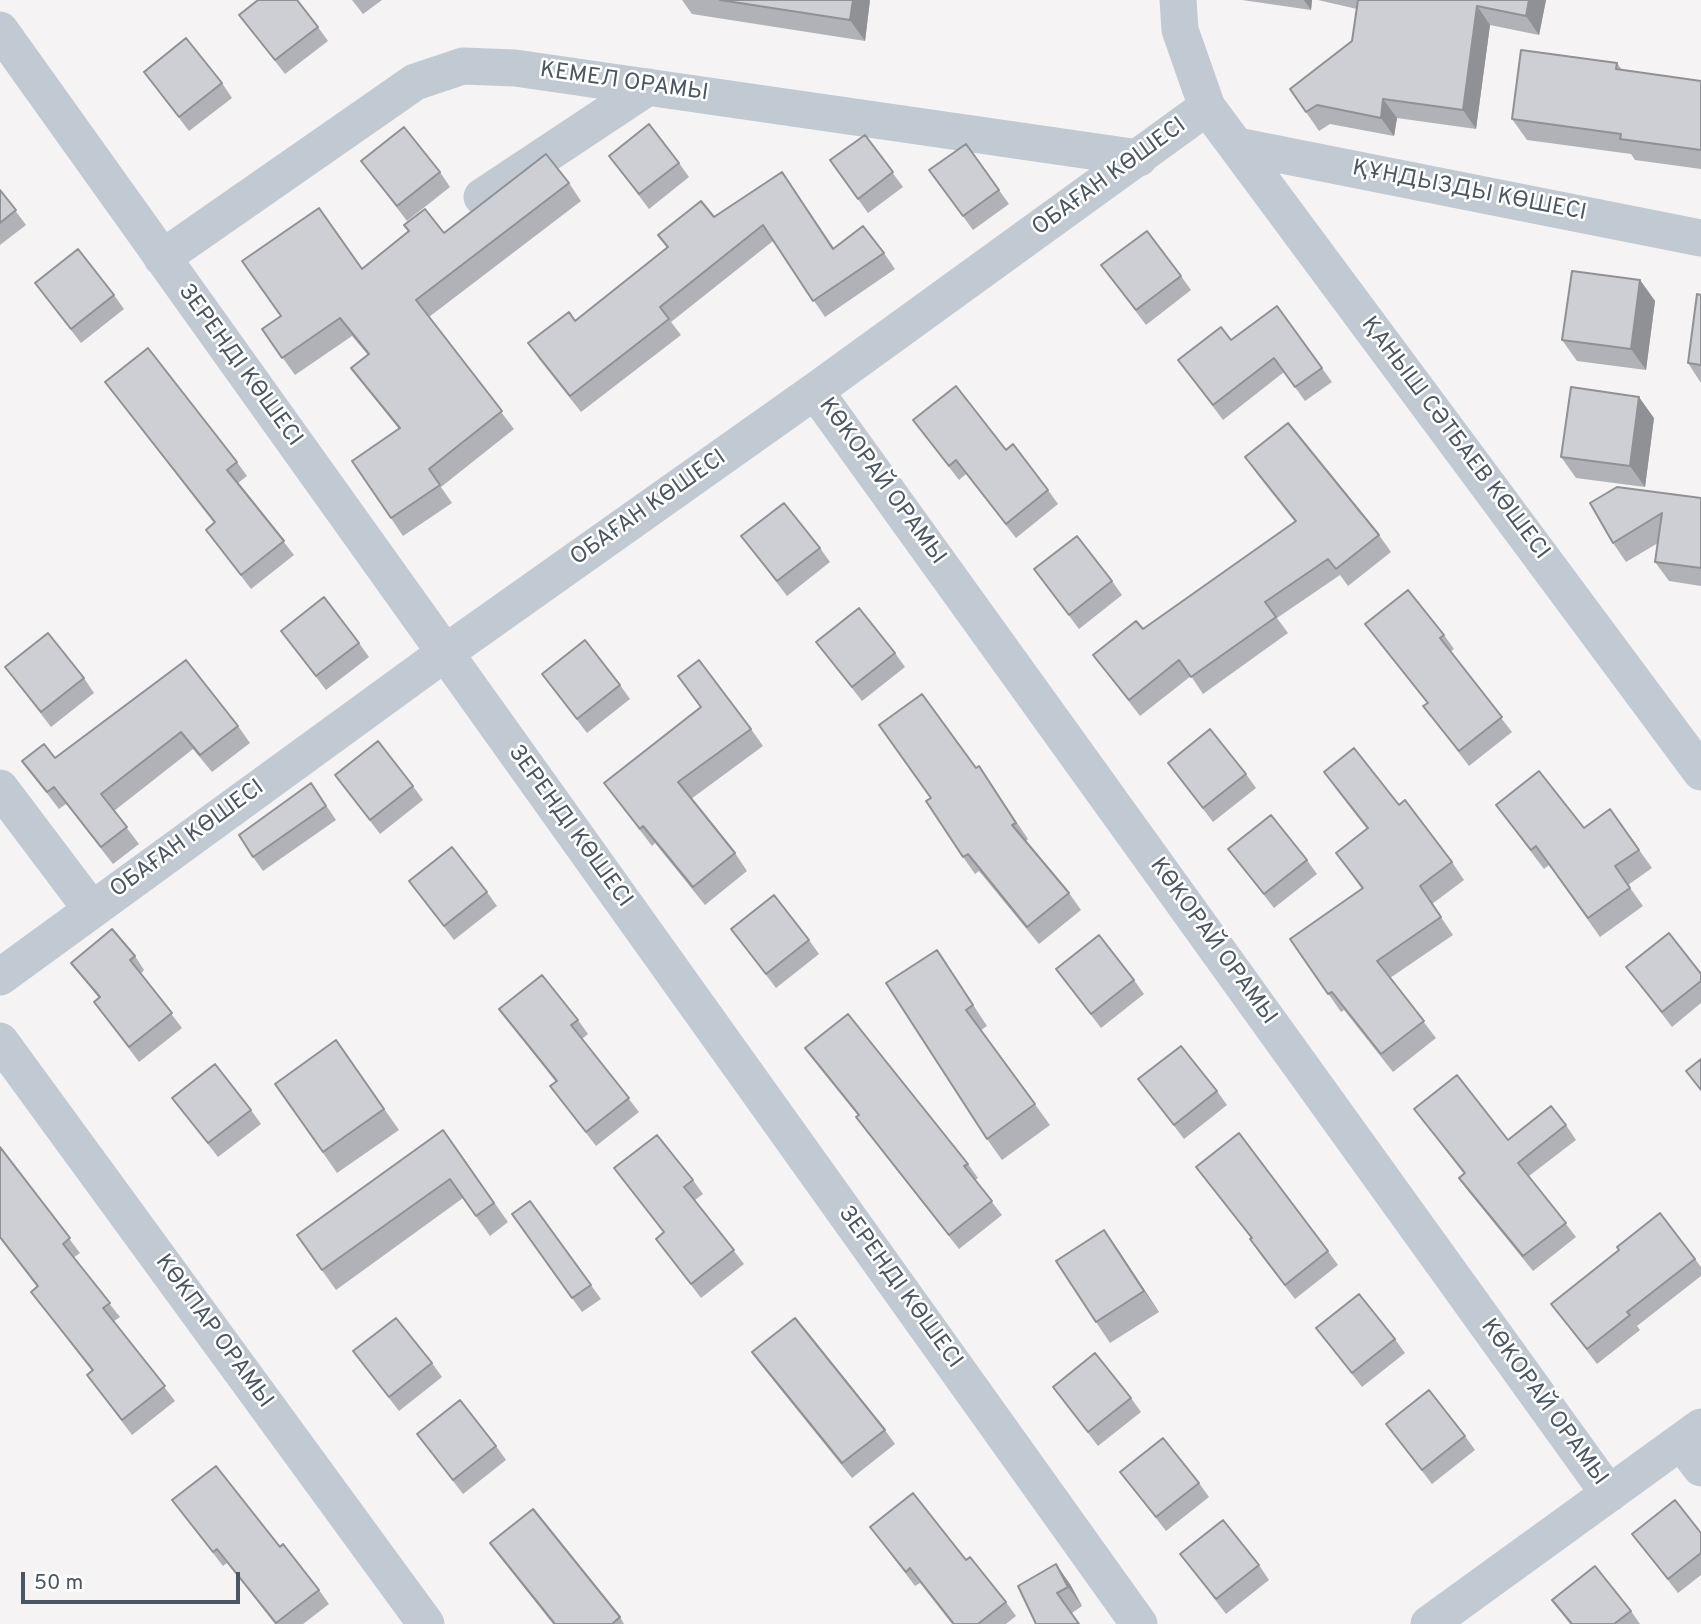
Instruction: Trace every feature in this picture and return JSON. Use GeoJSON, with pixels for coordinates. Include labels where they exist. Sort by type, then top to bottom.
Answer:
{"type":"FeatureCollection","features":[{"type":"Feature","properties":{"kind":"street","name":"ОБАҒАН КӨШЕСІ"},"geometry":{"type":"LineString","coordinates":[[0,976],[445,653],[816,391],[1208,107],[1180,30],[1178,0]]}},
{"type":"Feature","properties":{"kind":"street","name":"ЗЕРЕНДІ КӨШЕСІ"},"geometry":{"type":"LineString","coordinates":[[0,30],[1139,1624]]}},
{"type":"Feature","properties":{"kind":"street","name":"КЕМЕЛ ОРАМЫ"},"geometry":{"type":"LineString","coordinates":[[162,258],[415,82],[463,65],[515,68],[1139,158]]}},
{"type":"Feature","properties":{"kind":"street"},"geometry":{"type":"LineString","coordinates":[[482,197],[648,87]]}},
{"type":"Feature","properties":{"kind":"street","name":"ҚАНЫШ СӘТБАЕВ КӨШЕСІ"},"geometry":{"type":"LineString","coordinates":[[1208,107],[1701,772]]}},
{"type":"Feature","properties":{"kind":"street","name":"ҚҰНДЫЗДЫ КӨШЕСІ"},"geometry":{"type":"LineString","coordinates":[[1237,146],[1701,238]]}},
{"type":"Feature","properties":{"kind":"street","name":"КӨКОРАЙ ОРАМЫ"},"geometry":{"type":"LineString","coordinates":[[816,391],[1609,1494]]}},
{"type":"Feature","properties":{"kind":"street"},"geometry":{"type":"LineString","coordinates":[[0,788],[92,910]]}},
{"type":"Feature","properties":{"kind":"street","name":"КӨКПАР ОРАМЫ"},"geometry":{"type":"LineString","coordinates":[[0,1041],[426,1624]]}},
{"type":"Feature","properties":{"kind":"street"},"geometry":{"type":"LineString","coordinates":[[1429,1624],[1609,1494],[1694,1446]]}},
{"type":"Feature","properties":{"kind":"building"},"geometry":{"type":"Polygon","coordinates":[[[258,0],[297,0],[318,27],[275,60],[239,15],[258,0]]]}},
{"type":"Feature","properties":{"kind":"building"},"geometry":{"type":"Polygon","coordinates":[[[720,0],[853,0],[850,20],[720,0]]]}},
{"type":"Feature","properties":{"kind":"building"},"geometry":{"type":"Polygon","coordinates":[[[1358,0],[1529,0],[1526,16],[1477,6],[1463,110],[1383,99],[1381,118],[1317,105],[1306,112],[1290,89],[1352,41],[1358,0]]]}},
{"type":"Feature","properties":{"kind":"building"},"geometry":{"type":"Polygon","coordinates":[[[186,38],[222,83],[179,117],[144,72],[186,38]]]}},
{"type":"Feature","properties":{"kind":"building"},"geometry":{"type":"Polygon","coordinates":[[[1521,50],[1617,63],[1616,69],[1701,81],[1701,150],[1620,139],[1621,134],[1512,119],[1521,50]]]}},
{"type":"Feature","properties":{"kind":"building"},"geometry":{"type":"Polygon","coordinates":[[[649,124],[679,163],[639,194],[609,156],[649,124]]]}},
{"type":"Feature","properties":{"kind":"building"},"geometry":{"type":"Polygon","coordinates":[[[404,127],[440,172],[397,206],[361,161],[404,127]]]}},
{"type":"Feature","properties":{"kind":"building"},"geometry":{"type":"Polygon","coordinates":[[[865,135],[893,172],[858,199],[830,160],[865,135]]]}},
{"type":"Feature","properties":{"kind":"building"},"geometry":{"type":"Polygon","coordinates":[[[966,144],[999,190],[963,216],[929,170],[966,144]]]}},
{"type":"Feature","properties":{"kind":"building"},"geometry":{"type":"Polygon","coordinates":[[[546,154],[569,183],[416,300],[502,411],[429,469],[440,485],[391,518],[352,461],[400,428],[351,368],[369,354],[340,318],[282,358],[262,329],[281,316],[242,261],[319,208],[362,269],[409,231],[404,225],[425,209],[444,233],[546,154]]]}},
{"type":"Feature","properties":{"kind":"building"},"geometry":{"type":"Polygon","coordinates":[[[782,172],[833,249],[863,226],[884,253],[813,301],[763,225],[660,307],[669,319],[570,396],[528,343],[569,312],[575,321],[668,247],[658,235],[701,201],[714,217],[782,172]]]}},
{"type":"Feature","properties":{"kind":"building"},"geometry":{"type":"Polygon","coordinates":[[[0,190],[16,210],[0,223],[0,190]]]}},
{"type":"Feature","properties":{"kind":"building"},"geometry":{"type":"Polygon","coordinates":[[[1147,231],[1181,276],[1136,310],[1101,265],[1147,231]]]}},
{"type":"Feature","properties":{"kind":"building"},"geometry":{"type":"Polygon","coordinates":[[[78,249],[114,295],[71,329],[35,283],[78,249]]]}},
{"type":"Feature","properties":{"kind":"building"},"geometry":{"type":"Polygon","coordinates":[[[1572,271],[1640,280],[1631,349],[1562,340],[1572,271]]]}},
{"type":"Feature","properties":{"kind":"building"},"geometry":{"type":"Polygon","coordinates":[[[1697,294],[1701,295],[1701,365],[1688,363],[1697,294]]]}},
{"type":"Feature","properties":{"kind":"building"},"geometry":{"type":"Polygon","coordinates":[[[1277,306],[1322,368],[1295,387],[1274,358],[1213,405],[1178,360],[1221,327],[1231,340],[1277,306]]]}},
{"type":"Feature","properties":{"kind":"building"},"geometry":{"type":"Polygon","coordinates":[[[148,348],[237,462],[227,470],[284,541],[241,575],[206,530],[215,522],[105,382],[148,348]]]}},
{"type":"Feature","properties":{"kind":"building"},"geometry":{"type":"Polygon","coordinates":[[[956,386],[1006,450],[1013,444],[1048,490],[1006,524],[956,460],[949,466],[913,420],[956,386]]]}},
{"type":"Feature","properties":{"kind":"building"},"geometry":{"type":"Polygon","coordinates":[[[1571,387],[1639,397],[1630,466],[1561,457],[1571,387]]]}},
{"type":"Feature","properties":{"kind":"building"},"geometry":{"type":"Polygon","coordinates":[[[1288,423],[1379,535],[1336,569],[1328,559],[1265,602],[1276,617],[1191,677],[1179,660],[1129,700],[1093,655],[1136,621],[1143,629],[1296,521],[1245,457],[1288,423]]]}},
{"type":"Feature","properties":{"kind":"building"},"geometry":{"type":"Polygon","coordinates":[[[1617,487],[1701,498],[1701,568],[1655,562],[1662,513],[1613,543],[1590,503],[1617,487]]]}},
{"type":"Feature","properties":{"kind":"building"},"geometry":{"type":"Polygon","coordinates":[[[784,503],[820,548],[777,581],[741,536],[784,503]]]}},
{"type":"Feature","properties":{"kind":"building"},"geometry":{"type":"Polygon","coordinates":[[[1077,536],[1112,581],[1069,615],[1034,569],[1077,536]]]}},
{"type":"Feature","properties":{"kind":"building"},"geometry":{"type":"Polygon","coordinates":[[[1408,590],[1444,635],[1440,638],[1502,717],[1459,751],[1423,706],[1428,703],[1365,624],[1408,590]]]}},
{"type":"Feature","properties":{"kind":"building"},"geometry":{"type":"Polygon","coordinates":[[[324,597],[359,643],[316,676],[281,631],[324,597]]]}},
{"type":"Feature","properties":{"kind":"building"},"geometry":{"type":"Polygon","coordinates":[[[859,608],[895,653],[852,687],[816,642],[859,608]]]}},
{"type":"Feature","properties":{"kind":"building"},"geometry":{"type":"Polygon","coordinates":[[[48,633],[84,678],[41,712],[5,667],[48,633]]]}},
{"type":"Feature","properties":{"kind":"building"},"geometry":{"type":"Polygon","coordinates":[[[585,640],[620,685],[577,719],[542,674],[585,640]]]}},
{"type":"Feature","properties":{"kind":"building"},"geometry":{"type":"Polygon","coordinates":[[[186,660],[238,726],[200,755],[181,732],[101,794],[127,827],[101,847],[54,787],[47,792],[22,761],[44,744],[55,758],[186,660]]]}},
{"type":"Feature","properties":{"kind":"building"},"geometry":{"type":"Polygon","coordinates":[[[699,660],[751,729],[678,782],[735,853],[693,887],[643,826],[640,829],[604,783],[701,707],[678,676],[699,660]]]}},
{"type":"Feature","properties":{"kind":"building"},"geometry":{"type":"Polygon","coordinates":[[[922,694],[976,768],[979,766],[1016,823],[1012,825],[1069,893],[1027,927],[968,854],[963,857],[926,801],[931,798],[879,725],[922,694]]]}},
{"type":"Feature","properties":{"kind":"building"},"geometry":{"type":"Polygon","coordinates":[[[1210,729],[1246,774],[1203,808],[1168,763],[1210,729]]]}},
{"type":"Feature","properties":{"kind":"building"},"geometry":{"type":"Polygon","coordinates":[[[378,741],[413,786],[370,820],[335,775],[378,741]]]}},
{"type":"Feature","properties":{"kind":"building"},"geometry":{"type":"Polygon","coordinates":[[[1354,748],[1399,805],[1405,800],[1452,862],[1420,886],[1441,917],[1377,961],[1424,1021],[1381,1054],[1332,992],[1328,994],[1290,939],[1363,888],[1336,853],[1368,828],[1324,772],[1354,748]]]}},
{"type":"Feature","properties":{"kind":"building"},"geometry":{"type":"Polygon","coordinates":[[[1539,771],[1584,828],[1610,809],[1639,850],[1615,866],[1630,888],[1588,918],[1536,846],[1531,850],[1496,805],[1539,771]]]}},
{"type":"Feature","properties":{"kind":"building"},"geometry":{"type":"Polygon","coordinates":[[[311,783],[326,806],[253,857],[239,835],[311,783]]]}},
{"type":"Feature","properties":{"kind":"building"},"geometry":{"type":"Polygon","coordinates":[[[1271,815],[1307,860],[1264,894],[1228,849],[1271,815]]]}},
{"type":"Feature","properties":{"kind":"building"},"geometry":{"type":"Polygon","coordinates":[[[452,847],[487,892],[444,926],[409,881],[452,847]]]}},
{"type":"Feature","properties":{"kind":"building"},"geometry":{"type":"Polygon","coordinates":[[[774,895],[809,940],[766,974],[731,929],[774,895]]]}},
{"type":"Feature","properties":{"kind":"building"},"geometry":{"type":"Polygon","coordinates":[[[112,929],[135,956],[130,960],[172,1013],[129,1047],[94,1002],[100,997],[71,963],[112,929]]]}},
{"type":"Feature","properties":{"kind":"building"},"geometry":{"type":"Polygon","coordinates":[[[1669,933],[1701,974],[1701,981],[1662,1012],[1626,967],[1669,933]]]}},
{"type":"Feature","properties":{"kind":"building"},"geometry":{"type":"Polygon","coordinates":[[[1099,935],[1134,980],[1091,1014],[1056,969],[1099,935]]]}},
{"type":"Feature","properties":{"kind":"building"},"geometry":{"type":"Polygon","coordinates":[[[937,950],[973,1005],[966,1010],[1035,1104],[987,1139],[886,983],[937,950]]]}},
{"type":"Feature","properties":{"kind":"building"},"geometry":{"type":"Polygon","coordinates":[[[542,975],[578,1020],[571,1025],[629,1098],[586,1132],[550,1086],[557,1081],[499,1009],[542,975]]]}},
{"type":"Feature","properties":{"kind":"building"},"geometry":{"type":"Polygon","coordinates":[[[848,1014],[968,1164],[964,1166],[992,1201],[949,1235],[805,1048],[848,1014]]]}},
{"type":"Feature","properties":{"kind":"building"},"geometry":{"type":"Polygon","coordinates":[[[336,1040],[384,1109],[323,1152],[275,1084],[336,1040]]]}},
{"type":"Feature","properties":{"kind":"building"},"geometry":{"type":"Polygon","coordinates":[[[1181,1046],[1217,1091],[1174,1125],[1138,1079],[1181,1046]]]}},
{"type":"Feature","properties":{"kind":"building"},"geometry":{"type":"Polygon","coordinates":[[[1701,1059],[1701,1090],[1686,1071],[1701,1059]]]}},
{"type":"Feature","properties":{"kind":"building"},"geometry":{"type":"Polygon","coordinates":[[[215,1064],[251,1110],[208,1143],[172,1098],[215,1064]]]}},
{"type":"Feature","properties":{"kind":"building"},"geometry":{"type":"Polygon","coordinates":[[[1457,1075],[1508,1140],[1551,1106],[1566,1125],[1518,1163],[1566,1223],[1523,1256],[1459,1178],[1465,1173],[1414,1109],[1457,1075]]]}},
{"type":"Feature","properties":{"kind":"building"},"geometry":{"type":"Polygon","coordinates":[[[443,1130],[494,1203],[476,1216],[450,1179],[322,1270],[297,1235],[443,1130]]]}},
{"type":"Feature","properties":{"kind":"building"},"geometry":{"type":"Polygon","coordinates":[[[1239,1133],[1328,1251],[1285,1285],[1196,1167],[1239,1133]]]}},
{"type":"Feature","properties":{"kind":"building"},"geometry":{"type":"Polygon","coordinates":[[[657,1135],[693,1180],[684,1187],[734,1250],[691,1284],[656,1239],[664,1232],[614,1168],[657,1135]]]}},
{"type":"Feature","properties":{"kind":"building"},"geometry":{"type":"Polygon","coordinates":[[[0,1147],[70,1238],[63,1244],[110,1303],[103,1308],[165,1386],[122,1420],[87,1375],[93,1370],[31,1292],[38,1286],[0,1237],[0,1147]]]}},
{"type":"Feature","properties":{"kind":"building"},"geometry":{"type":"Polygon","coordinates":[[[530,1201],[591,1285],[572,1298],[512,1214],[530,1201]]]}},
{"type":"Feature","properties":{"kind":"building"},"geometry":{"type":"Polygon","coordinates":[[[1660,1213],[1695,1259],[1627,1312],[1630,1315],[1587,1349],[1551,1304],[1619,1250],[1617,1247],[1660,1213]]]}},
{"type":"Feature","properties":{"kind":"building"},"geometry":{"type":"Polygon","coordinates":[[[1104,1230],[1144,1291],[1096,1322],[1056,1261],[1104,1230]]]}},
{"type":"Feature","properties":{"kind":"building"},"geometry":{"type":"Polygon","coordinates":[[[1359,1294],[1395,1339],[1352,1373],[1316,1328],[1359,1294]]]}},
{"type":"Feature","properties":{"kind":"building"},"geometry":{"type":"Polygon","coordinates":[[[396,1318],[432,1363],[389,1397],[353,1351],[396,1318]]]}},
{"type":"Feature","properties":{"kind":"building"},"geometry":{"type":"Polygon","coordinates":[[[795,1318],[885,1430],[842,1463],[752,1352],[795,1318]]]}},
{"type":"Feature","properties":{"kind":"building"},"geometry":{"type":"Polygon","coordinates":[[[1095,1353],[1131,1398],[1088,1432],[1053,1387],[1095,1353]]]}},
{"type":"Feature","properties":{"kind":"building"},"geometry":{"type":"Polygon","coordinates":[[[1429,1390],[1465,1436],[1422,1470],[1386,1424],[1429,1390]]]}},
{"type":"Feature","properties":{"kind":"building"},"geometry":{"type":"Polygon","coordinates":[[[460,1400],[496,1446],[453,1480],[417,1434],[460,1400]]]}},
{"type":"Feature","properties":{"kind":"building"},"geometry":{"type":"Polygon","coordinates":[[[1163,1438],[1199,1483],[1156,1517],[1120,1472],[1163,1438]]]}},
{"type":"Feature","properties":{"kind":"building"},"geometry":{"type":"Polygon","coordinates":[[[216,1466],[280,1547],[283,1544],[319,1590],[276,1623],[217,1549],[213,1552],[172,1500],[216,1466]]]}},
{"type":"Feature","properties":{"kind":"building"},"geometry":{"type":"Polygon","coordinates":[[[913,1493],[966,1560],[970,1557],[1006,1602],[978,1624],[954,1624],[910,1568],[906,1572],[870,1527],[913,1493]]]}},
{"type":"Feature","properties":{"kind":"building"},"geometry":{"type":"Polygon","coordinates":[[[1675,1500],[1701,1533],[1701,1553],[1668,1579],[1632,1534],[1675,1500]]]}},
{"type":"Feature","properties":{"kind":"building"},"geometry":{"type":"Polygon","coordinates":[[[533,1509],[620,1617],[612,1624],[555,1624],[490,1543],[533,1509]]]}},
{"type":"Feature","properties":{"kind":"building"},"geometry":{"type":"Polygon","coordinates":[[[1223,1520],[1259,1565],[1216,1599],[1180,1554],[1223,1520]]]}},
{"type":"Feature","properties":{"kind":"building"},"geometry":{"type":"Polygon","coordinates":[[[1056,1564],[1068,1587],[1057,1593],[1079,1624],[1036,1624],[1018,1586],[1056,1564]]]}},
{"type":"Feature","properties":{"kind":"building"},"geometry":{"type":"Polygon","coordinates":[[[1595,1566],[1631,1611],[1614,1624],[1572,1624],[1552,1600],[1595,1566]]]}}]}
